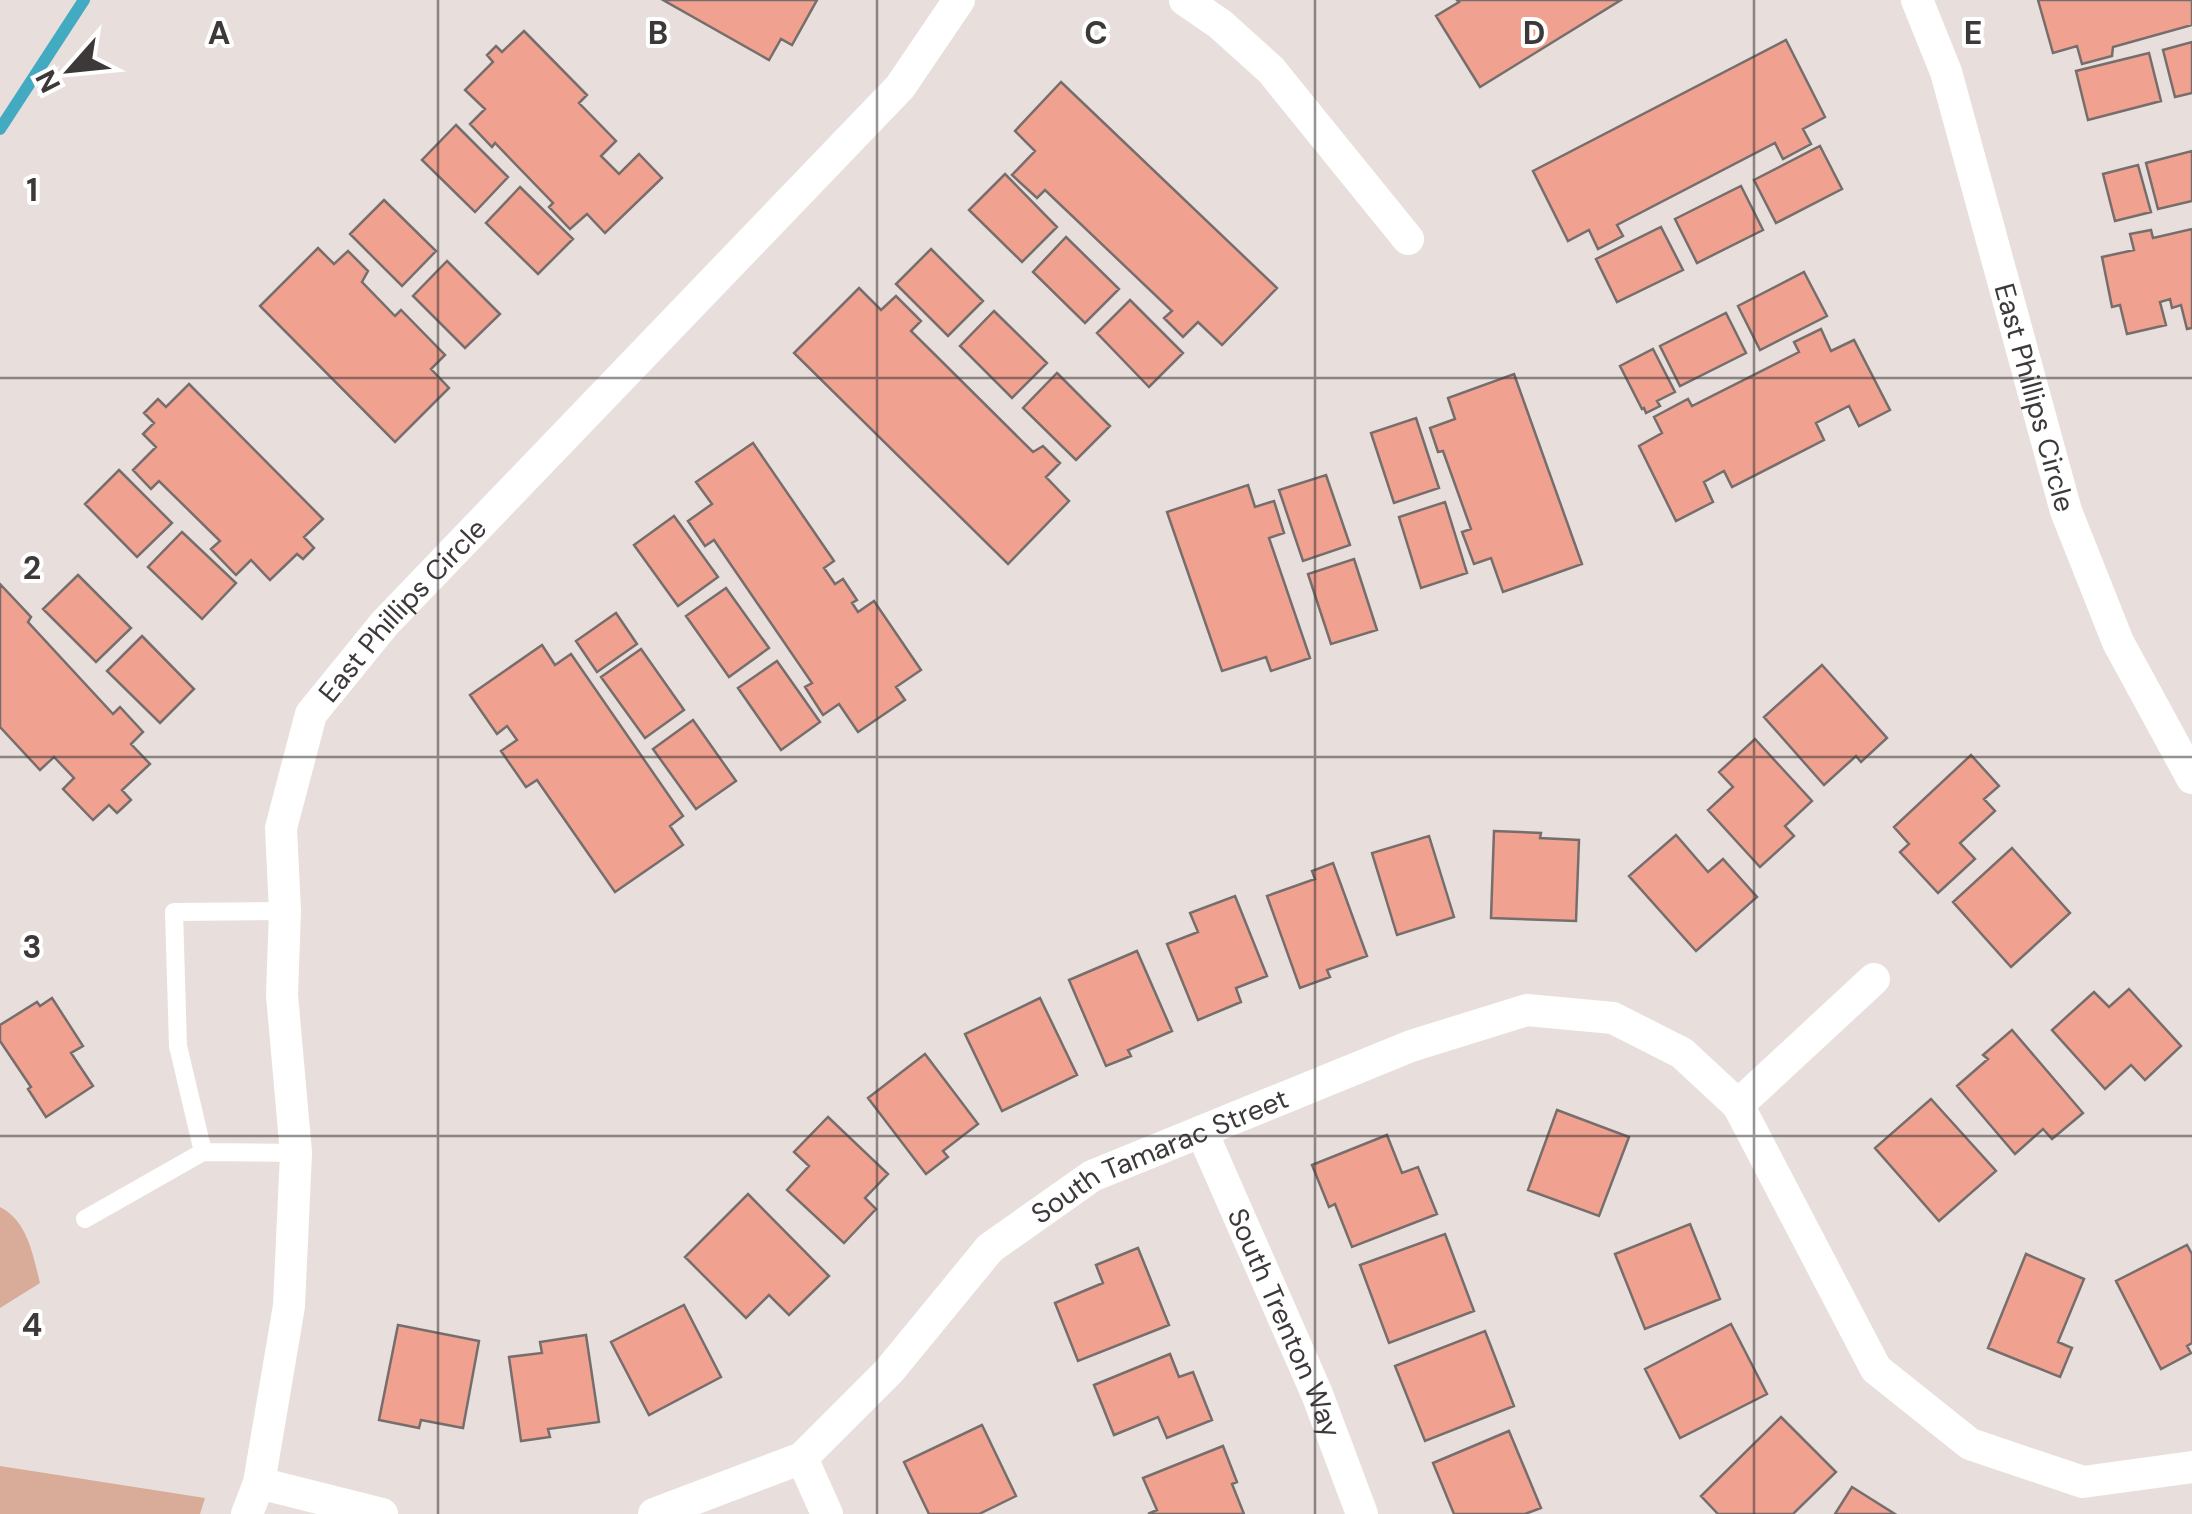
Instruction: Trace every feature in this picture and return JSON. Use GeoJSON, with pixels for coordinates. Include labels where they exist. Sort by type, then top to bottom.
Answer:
{"type":"FeatureCollection","features":[{"type":"Feature","properties":{"kind":"street","name":"East Phillips Circle"},"geometry":{"type":"LineString","coordinates":[[247,1514],[259,1483],[289,1306],[296,1153],[282,995],[285,911],[281,828],[310,714],[384,624],[900,87],[958,0]]}},
{"type":"Feature","properties":{"kind":"street"},"geometry":{"type":"LineString","coordinates":[[1185,0],[1220,24],[1271,70],[1408,238]]}},
{"type":"Feature","properties":{"kind":"street","name":"East Phillips Circle"},"geometry":{"type":"LineString","coordinates":[[1917,0],[1946,72],[2066,510],[2118,642],[2192,778]]}},
{"type":"Feature","properties":{"kind":"street"},"geometry":{"type":"LineString","coordinates":[[1738,1105],[1874,979]]}},
{"type":"Feature","properties":{"kind":"street","name":"South Tamarac Street"},"geometry":{"type":"LineString","coordinates":[[654,1514],[802,1458],[889,1371],[990,1248],[1092,1176],[1411,1046],[1527,1010],[1612,1018],[1682,1053],[1738,1105],[1876,1369],[1970,1444],[2083,1482],[2192,1467]]}},
{"type":"Feature","properties":{"kind":"street","name":"South Trenton Way"},"geometry":{"type":"LineString","coordinates":[[1202,1132],[1318,1394],[1362,1514]]}},
{"type":"Feature","properties":{"kind":"street"},"geometry":{"type":"LineString","coordinates":[[802,1458],[827,1514]]}},
{"type":"Feature","properties":{"kind":"street"},"geometry":{"type":"LineString","coordinates":[[259,1483],[382,1514]]}},
{"type":"Feature","properties":{"kind":"lane"},"geometry":{"type":"LineString","coordinates":[[202,1152],[178,1046],[174,912],[285,911]]}},
{"type":"Feature","properties":{"kind":"lane"},"geometry":{"type":"LineString","coordinates":[[85,1220],[202,1152],[296,1153]]}},
{"type":"Feature","properties":{"kind":"shaded area"},"geometry":{"type":"Polygon","coordinates":[[[0,1207],[23,1230],[40,1283],[0,1308],[0,1207]]]}},
{"type":"Feature","properties":{"kind":"shaded area"},"geometry":{"type":"Polygon","coordinates":[[[0,1466],[205,1498],[200,1514],[0,1514],[0,1466]]]}},
{"type":"Feature","properties":{"kind":"building"},"geometry":{"type":"Polygon","coordinates":[[[663,0],[817,0],[792,45],[781,39],[769,60],[663,0]]]}},
{"type":"Feature","properties":{"kind":"building"},"geometry":{"type":"Polygon","coordinates":[[[1457,0],[1621,0],[1480,87],[1436,16],[1457,0]]]}},
{"type":"Feature","properties":{"kind":"building"},"geometry":{"type":"Polygon","coordinates":[[[2038,0],[2192,0],[2192,25],[2113,47],[2112,56],[2082,64],[2077,46],[2053,53],[2038,0]]]}},
{"type":"Feature","properties":{"kind":"building"},"geometry":{"type":"Polygon","coordinates":[[[524,31],[587,95],[579,103],[616,141],[601,156],[619,174],[639,154],[662,178],[605,233],[587,214],[570,229],[549,207],[553,203],[495,143],[492,147],[470,124],[485,109],[465,90],[493,62],[487,55],[496,46],[502,52],[524,31]]]}},
{"type":"Feature","properties":{"kind":"building"},"geometry":{"type":"Polygon","coordinates":[[[1786,40],[1825,117],[1803,129],[1811,144],[1783,159],[1775,143],[1617,225],[1623,236],[1598,249],[1589,230],[1568,241],[1533,171],[1786,40]]]}},
{"type":"Feature","properties":{"kind":"building"},"geometry":{"type":"Polygon","coordinates":[[[2192,42],[2192,93],[2175,97],[2163,50],[2192,42]]]}},
{"type":"Feature","properties":{"kind":"building"},"geometry":{"type":"Polygon","coordinates":[[[2149,53],[2161,101],[2088,120],[2076,71],[2149,53]]]}},
{"type":"Feature","properties":{"kind":"building"},"geometry":{"type":"Polygon","coordinates":[[[1061,82],[1277,288],[1222,345],[1198,322],[1183,337],[1164,318],[1172,311],[1045,190],[1037,198],[1012,175],[1035,151],[1015,131],[1061,82]]]}},
{"type":"Feature","properties":{"kind":"building"},"geometry":{"type":"Polygon","coordinates":[[[456,125],[508,177],[475,212],[422,160],[456,125]]]}},
{"type":"Feature","properties":{"kind":"building"},"geometry":{"type":"Polygon","coordinates":[[[1820,146],[1842,189],[1776,223],[1754,180],[1820,146]]]}},
{"type":"Feature","properties":{"kind":"building"},"geometry":{"type":"Polygon","coordinates":[[[2192,151],[2192,201],[2158,209],[2146,163],[2192,151]]]}},
{"type":"Feature","properties":{"kind":"building"},"geometry":{"type":"Polygon","coordinates":[[[2138,165],[2151,212],[2115,221],[2103,174],[2138,165]]]}},
{"type":"Feature","properties":{"kind":"building"},"geometry":{"type":"Polygon","coordinates":[[[1005,174],[1057,227],[1022,262],[969,210],[1005,174]]]}},
{"type":"Feature","properties":{"kind":"building"},"geometry":{"type":"Polygon","coordinates":[[[1741,186],[1763,230],[1697,263],[1675,219],[1741,186]]]}},
{"type":"Feature","properties":{"kind":"building"},"geometry":{"type":"Polygon","coordinates":[[[520,187],[573,239],[538,274],[486,223],[520,187]]]}},
{"type":"Feature","properties":{"kind":"building"},"geometry":{"type":"Polygon","coordinates":[[[384,200],[436,251],[402,286],[350,234],[384,200]]]}},
{"type":"Feature","properties":{"kind":"building"},"geometry":{"type":"Polygon","coordinates":[[[1661,227],[1683,270],[1617,302],[1596,259],[1661,227]]]}},
{"type":"Feature","properties":{"kind":"building"},"geometry":{"type":"Polygon","coordinates":[[[2192,229],[2192,328],[2187,329],[2181,305],[2172,308],[2170,299],[2160,302],[2166,325],[2127,334],[2120,305],[2112,307],[2102,257],[2134,250],[2130,234],[2151,230],[2153,238],[2192,229]]]}},
{"type":"Feature","properties":{"kind":"building"},"geometry":{"type":"Polygon","coordinates":[[[1066,237],[1119,289],[1085,323],[1033,272],[1066,237]]]}},
{"type":"Feature","properties":{"kind":"building"},"geometry":{"type":"Polygon","coordinates":[[[318,248],[334,264],[348,251],[368,271],[362,282],[395,316],[401,310],[445,355],[431,369],[449,388],[395,442],[260,306],[318,248]]]}},
{"type":"Feature","properties":{"kind":"building"},"geometry":{"type":"Polygon","coordinates":[[[931,249],[983,301],[948,336],[896,284],[931,249]]]}},
{"type":"Feature","properties":{"kind":"building"},"geometry":{"type":"Polygon","coordinates":[[[447,261],[500,314],[465,348],[413,296],[447,261]]]}},
{"type":"Feature","properties":{"kind":"building"},"geometry":{"type":"Polygon","coordinates":[[[1804,272],[1827,316],[1760,350],[1738,306],[1804,272]]]}},
{"type":"Feature","properties":{"kind":"building"},"geometry":{"type":"Polygon","coordinates":[[[859,288],[881,310],[896,296],[921,321],[911,331],[1033,452],[1043,446],[1060,463],[1046,477],[1069,501],[1008,564],[794,353],[859,288]]]}},
{"type":"Feature","properties":{"kind":"building"},"geometry":{"type":"Polygon","coordinates":[[[1130,300],[1183,353],[1149,387],[1097,333],[1130,300]]]}},
{"type":"Feature","properties":{"kind":"building"},"geometry":{"type":"Polygon","coordinates":[[[994,311],[1047,363],[1012,398],[960,346],[994,311]]]}},
{"type":"Feature","properties":{"kind":"building"},"geometry":{"type":"Polygon","coordinates":[[[1726,313],[1746,353],[1680,386],[1660,346],[1726,313]]]}},
{"type":"Feature","properties":{"kind":"building"},"geometry":{"type":"Polygon","coordinates":[[[1821,329],[1831,351],[1854,340],[1890,410],[1859,426],[1849,406],[1816,423],[1824,440],[1732,487],[1724,471],[1704,482],[1713,502],[1676,521],[1639,446],[1662,433],[1654,417],[1688,399],[1692,406],[1799,352],[1794,342],[1821,329]]]}},
{"type":"Feature","properties":{"kind":"building"},"geometry":{"type":"Polygon","coordinates":[[[1653,349],[1675,392],[1657,401],[1660,406],[1646,413],[1620,366],[1653,349]]]}},
{"type":"Feature","properties":{"kind":"building"},"geometry":{"type":"Polygon","coordinates":[[[1057,373],[1110,426],[1076,460],[1023,408],[1057,373]]]}},
{"type":"Feature","properties":{"kind":"building"},"geometry":{"type":"Polygon","coordinates":[[[1514,374],[1582,564],[1503,592],[1491,558],[1474,564],[1462,532],[1471,529],[1443,451],[1438,452],[1430,428],[1455,419],[1448,398],[1514,374]]]}},
{"type":"Feature","properties":{"kind":"building"},"geometry":{"type":"Polygon","coordinates":[[[189,384],[323,519],[304,537],[314,548],[303,559],[297,554],[270,580],[251,560],[236,575],[211,549],[220,541],[159,481],[151,489],[133,470],[156,447],[143,434],[154,423],[144,413],[158,399],[166,407],[189,384]]]}},
{"type":"Feature","properties":{"kind":"building"},"geometry":{"type":"Polygon","coordinates":[[[1416,418],[1439,488],[1394,503],[1371,433],[1416,418]]]}},
{"type":"Feature","properties":{"kind":"building"},"geometry":{"type":"Polygon","coordinates":[[[753,443],[834,561],[824,568],[835,584],[843,579],[857,600],[852,603],[858,612],[874,601],[921,670],[896,687],[905,700],[858,732],[839,704],[823,715],[805,687],[812,683],[714,540],[705,546],[688,521],[712,504],[696,482],[753,443]]]}},
{"type":"Feature","properties":{"kind":"building"},"geometry":{"type":"Polygon","coordinates":[[[119,470],[172,523],[137,557],[85,504],[119,470]]]}},
{"type":"Feature","properties":{"kind":"building"},"geometry":{"type":"Polygon","coordinates":[[[1326,475],[1350,545],[1303,561],[1279,490],[1326,475]]]}},
{"type":"Feature","properties":{"kind":"building"},"geometry":{"type":"Polygon","coordinates":[[[1248,485],[1255,507],[1274,501],[1284,533],[1269,538],[1310,658],[1271,671],[1266,657],[1222,671],[1167,512],[1248,485]]]}},
{"type":"Feature","properties":{"kind":"building"},"geometry":{"type":"Polygon","coordinates":[[[1445,502],[1467,573],[1421,588],[1399,517],[1445,502]]]}},
{"type":"Feature","properties":{"kind":"building"},"geometry":{"type":"Polygon","coordinates":[[[674,516],[718,577],[678,606],[634,545],[674,516]]]}},
{"type":"Feature","properties":{"kind":"building"},"geometry":{"type":"Polygon","coordinates":[[[182,532],[236,583],[202,619],[148,567],[182,532]]]}},
{"type":"Feature","properties":{"kind":"building"},"geometry":{"type":"Polygon","coordinates":[[[1354,559],[1377,630],[1331,644],[1308,574],[1354,559]]]}},
{"type":"Feature","properties":{"kind":"building"},"geometry":{"type":"Polygon","coordinates":[[[78,575],[131,628],[96,662],[43,609],[78,575]]]}},
{"type":"Feature","properties":{"kind":"building"},"geometry":{"type":"Polygon","coordinates":[[[0,584],[31,617],[28,622],[113,714],[120,707],[143,732],[131,744],[150,764],[122,790],[131,800],[117,813],[109,805],[93,820],[63,789],[74,778],[54,757],[40,770],[0,727],[0,584]]]}},
{"type":"Feature","properties":{"kind":"building"},"geometry":{"type":"Polygon","coordinates":[[[726,588],[769,648],[729,677],[686,616],[726,588]]]}},
{"type":"Feature","properties":{"kind":"building"},"geometry":{"type":"Polygon","coordinates":[[[616,613],[637,644],[597,672],[576,641],[616,613]]]}},
{"type":"Feature","properties":{"kind":"building"},"geometry":{"type":"Polygon","coordinates":[[[142,636],[194,689],[160,723],[107,671],[142,636]]]}},
{"type":"Feature","properties":{"kind":"building"},"geometry":{"type":"Polygon","coordinates":[[[542,645],[555,665],[571,654],[683,816],[670,826],[683,845],[615,892],[537,780],[526,787],[501,751],[517,740],[507,726],[497,734],[470,695],[542,645]]]}},
{"type":"Feature","properties":{"kind":"building"},"geometry":{"type":"Polygon","coordinates":[[[641,649],[684,710],[645,738],[601,677],[641,649]]]}},
{"type":"Feature","properties":{"kind":"building"},"geometry":{"type":"Polygon","coordinates":[[[777,661],[820,722],[781,750],[738,688],[777,661]]]}},
{"type":"Feature","properties":{"kind":"building"},"geometry":{"type":"Polygon","coordinates":[[[1822,665],[1887,738],[1861,762],[1856,756],[1824,785],[1764,717],[1822,665]]]}},
{"type":"Feature","properties":{"kind":"building"},"geometry":{"type":"Polygon","coordinates":[[[693,720],[736,781],[696,809],[653,749],[693,720]]]}},
{"type":"Feature","properties":{"kind":"building"},"geometry":{"type":"Polygon","coordinates":[[[1755,739],[1812,801],[1785,826],[1794,836],[1760,867],[1708,810],[1733,787],[1719,772],[1755,739]]]}},
{"type":"Feature","properties":{"kind":"building"},"geometry":{"type":"Polygon","coordinates":[[[1971,755],[1999,786],[1984,799],[1995,811],[1960,843],[1975,859],[1938,893],[1900,852],[1909,844],[1894,827],[1971,755]]]}},
{"type":"Feature","properties":{"kind":"building"},"geometry":{"type":"Polygon","coordinates":[[[1494,831],[1579,840],[1576,921],[1491,918],[1494,831]]]}},
{"type":"Feature","properties":{"kind":"building"},"geometry":{"type":"Polygon","coordinates":[[[1676,835],[1708,872],[1723,859],[1757,897],[1696,951],[1629,876],[1676,835]]]}},
{"type":"Feature","properties":{"kind":"building"},"geometry":{"type":"Polygon","coordinates":[[[1429,836],[1454,917],[1397,935],[1372,853],[1429,836]]]}},
{"type":"Feature","properties":{"kind":"building"},"geometry":{"type":"Polygon","coordinates":[[[2012,848],[2070,913],[2011,967],[1953,902],[2012,848]]]}},
{"type":"Feature","properties":{"kind":"building"},"geometry":{"type":"Polygon","coordinates":[[[1333,863],[1367,956],[1327,970],[1330,977],[1300,988],[1267,896],[1315,879],[1312,871],[1333,863]]]}},
{"type":"Feature","properties":{"kind":"building"},"geometry":{"type":"Polygon","coordinates":[[[1235,896],[1267,976],[1236,988],[1241,1002],[1198,1020],[1167,944],[1198,932],[1190,913],[1235,896]]]}},
{"type":"Feature","properties":{"kind":"building"},"geometry":{"type":"Polygon","coordinates":[[[1137,951],[1172,1031],[1128,1050],[1131,1056],[1106,1066],[1069,980],[1137,951]]]}},
{"type":"Feature","properties":{"kind":"building"},"geometry":{"type":"Polygon","coordinates":[[[2129,989],[2181,1046],[2145,1080],[2131,1065],[2105,1089],[2052,1030],[2094,992],[2109,1007],[2129,989]]]}},
{"type":"Feature","properties":{"kind":"building"},"geometry":{"type":"Polygon","coordinates":[[[52,998],[83,1046],[71,1053],[93,1086],[46,1117],[0,1041],[0,1025],[37,1002],[40,1006],[52,998]]]}},
{"type":"Feature","properties":{"kind":"building"},"geometry":{"type":"Polygon","coordinates":[[[1040,998],[1077,1075],[1002,1111],[965,1034],[1040,998]]]}},
{"type":"Feature","properties":{"kind":"building"},"geometry":{"type":"Polygon","coordinates":[[[2012,1030],[2083,1113],[2052,1139],[2043,1129],[2015,1154],[1957,1086],[1988,1059],[1983,1055],[2012,1030]]]}},
{"type":"Feature","properties":{"kind":"building"},"geometry":{"type":"Polygon","coordinates":[[[925,1054],[978,1124],[943,1151],[948,1157],[926,1174],[868,1098],[925,1054]]]}},
{"type":"Feature","properties":{"kind":"building"},"geometry":{"type":"Polygon","coordinates":[[[1931,1099],[1996,1171],[1939,1221],[1875,1148],[1931,1099]]]}},
{"type":"Feature","properties":{"kind":"building"},"geometry":{"type":"Polygon","coordinates":[[[1557,1110],[1629,1137],[1599,1216],[1528,1190],[1557,1110]]]}},
{"type":"Feature","properties":{"kind":"building"},"geometry":{"type":"Polygon","coordinates":[[[828,1117],[888,1174],[865,1198],[876,1209],[844,1243],[787,1190],[809,1166],[794,1152],[828,1117]]]}},
{"type":"Feature","properties":{"kind":"building"},"geometry":{"type":"Polygon","coordinates":[[[1387,1135],[1402,1173],[1418,1167],[1437,1214],[1352,1247],[1335,1204],[1329,1207],[1312,1165],[1387,1135]]]}},
{"type":"Feature","properties":{"kind":"building"},"geometry":{"type":"Polygon","coordinates":[[[748,1194],[829,1276],[789,1315],[769,1295],[746,1318],[685,1257],[748,1194]]]}},
{"type":"Feature","properties":{"kind":"building"},"geometry":{"type":"Polygon","coordinates":[[[1690,1224],[1720,1299],[1645,1329],[1615,1254],[1690,1224]]]}},
{"type":"Feature","properties":{"kind":"building"},"geometry":{"type":"Polygon","coordinates":[[[1445,1234],[1474,1311],[1389,1343],[1360,1265],[1445,1234]]]}},
{"type":"Feature","properties":{"kind":"building"},"geometry":{"type":"Polygon","coordinates":[[[2187,1245],[2192,1254],[2192,1343],[2187,1346],[2191,1353],[2161,1369],[2116,1281],[2187,1245]]]}},
{"type":"Feature","properties":{"kind":"building"},"geometry":{"type":"Polygon","coordinates":[[[1138,1248],[1169,1325],[1078,1361],[1055,1303],[1103,1283],[1096,1265],[1138,1248]]]}},
{"type":"Feature","properties":{"kind":"building"},"geometry":{"type":"Polygon","coordinates":[[[2026,1254],[2084,1279],[2058,1342],[2072,1348],[2060,1377],[1988,1348],[2026,1254]]]}},
{"type":"Feature","properties":{"kind":"building"},"geometry":{"type":"Polygon","coordinates":[[[684,1305],[721,1377],[649,1415],[611,1342],[684,1305]]]}},
{"type":"Feature","properties":{"kind":"building"},"geometry":{"type":"Polygon","coordinates":[[[1731,1324],[1767,1394],[1680,1438],[1645,1369],[1731,1324]]]}},
{"type":"Feature","properties":{"kind":"building"},"geometry":{"type":"Polygon","coordinates":[[[398,1325],[479,1341],[463,1428],[421,1420],[419,1428],[379,1420],[398,1325]]]}},
{"type":"Feature","properties":{"kind":"building"},"geometry":{"type":"Polygon","coordinates":[[[1485,1331],[1514,1406],[1425,1441],[1395,1366],[1485,1331]]]}},
{"type":"Feature","properties":{"kind":"building"},"geometry":{"type":"Polygon","coordinates":[[[586,1335],[599,1422],[548,1429],[550,1437],[521,1441],[509,1357],[542,1353],[540,1342],[586,1335]]]}},
{"type":"Feature","properties":{"kind":"building"},"geometry":{"type":"Polygon","coordinates":[[[1170,1354],[1179,1377],[1193,1372],[1212,1420],[1167,1438],[1158,1417],[1114,1435],[1094,1385],[1170,1354]]]}},
{"type":"Feature","properties":{"kind":"building"},"geometry":{"type":"Polygon","coordinates":[[[1781,1417],[1836,1472],[1793,1514],[1718,1514],[1701,1496],[1781,1417]]]}},
{"type":"Feature","properties":{"kind":"building"},"geometry":{"type":"Polygon","coordinates":[[[982,1425],[1016,1496],[979,1514],[929,1514],[904,1462],[982,1425]]]}},
{"type":"Feature","properties":{"kind":"building"},"geometry":{"type":"Polygon","coordinates":[[[1509,1431],[1541,1508],[1525,1514],[1454,1514],[1433,1463],[1509,1431]]]}},
{"type":"Feature","properties":{"kind":"building"},"geometry":{"type":"Polygon","coordinates":[[[1223,1446],[1244,1514],[1148,1514],[1157,1510],[1143,1478],[1223,1446]]]}},
{"type":"Feature","properties":{"kind":"building"},"geometry":{"type":"Polygon","coordinates":[[[1852,1487],[1895,1514],[1835,1514],[1852,1487]]]}},
{"type":"Feature","properties":{"kind":"waterway"},"geometry":{"type":"LineString","coordinates":[[0,129],[84,0]]}}]}
